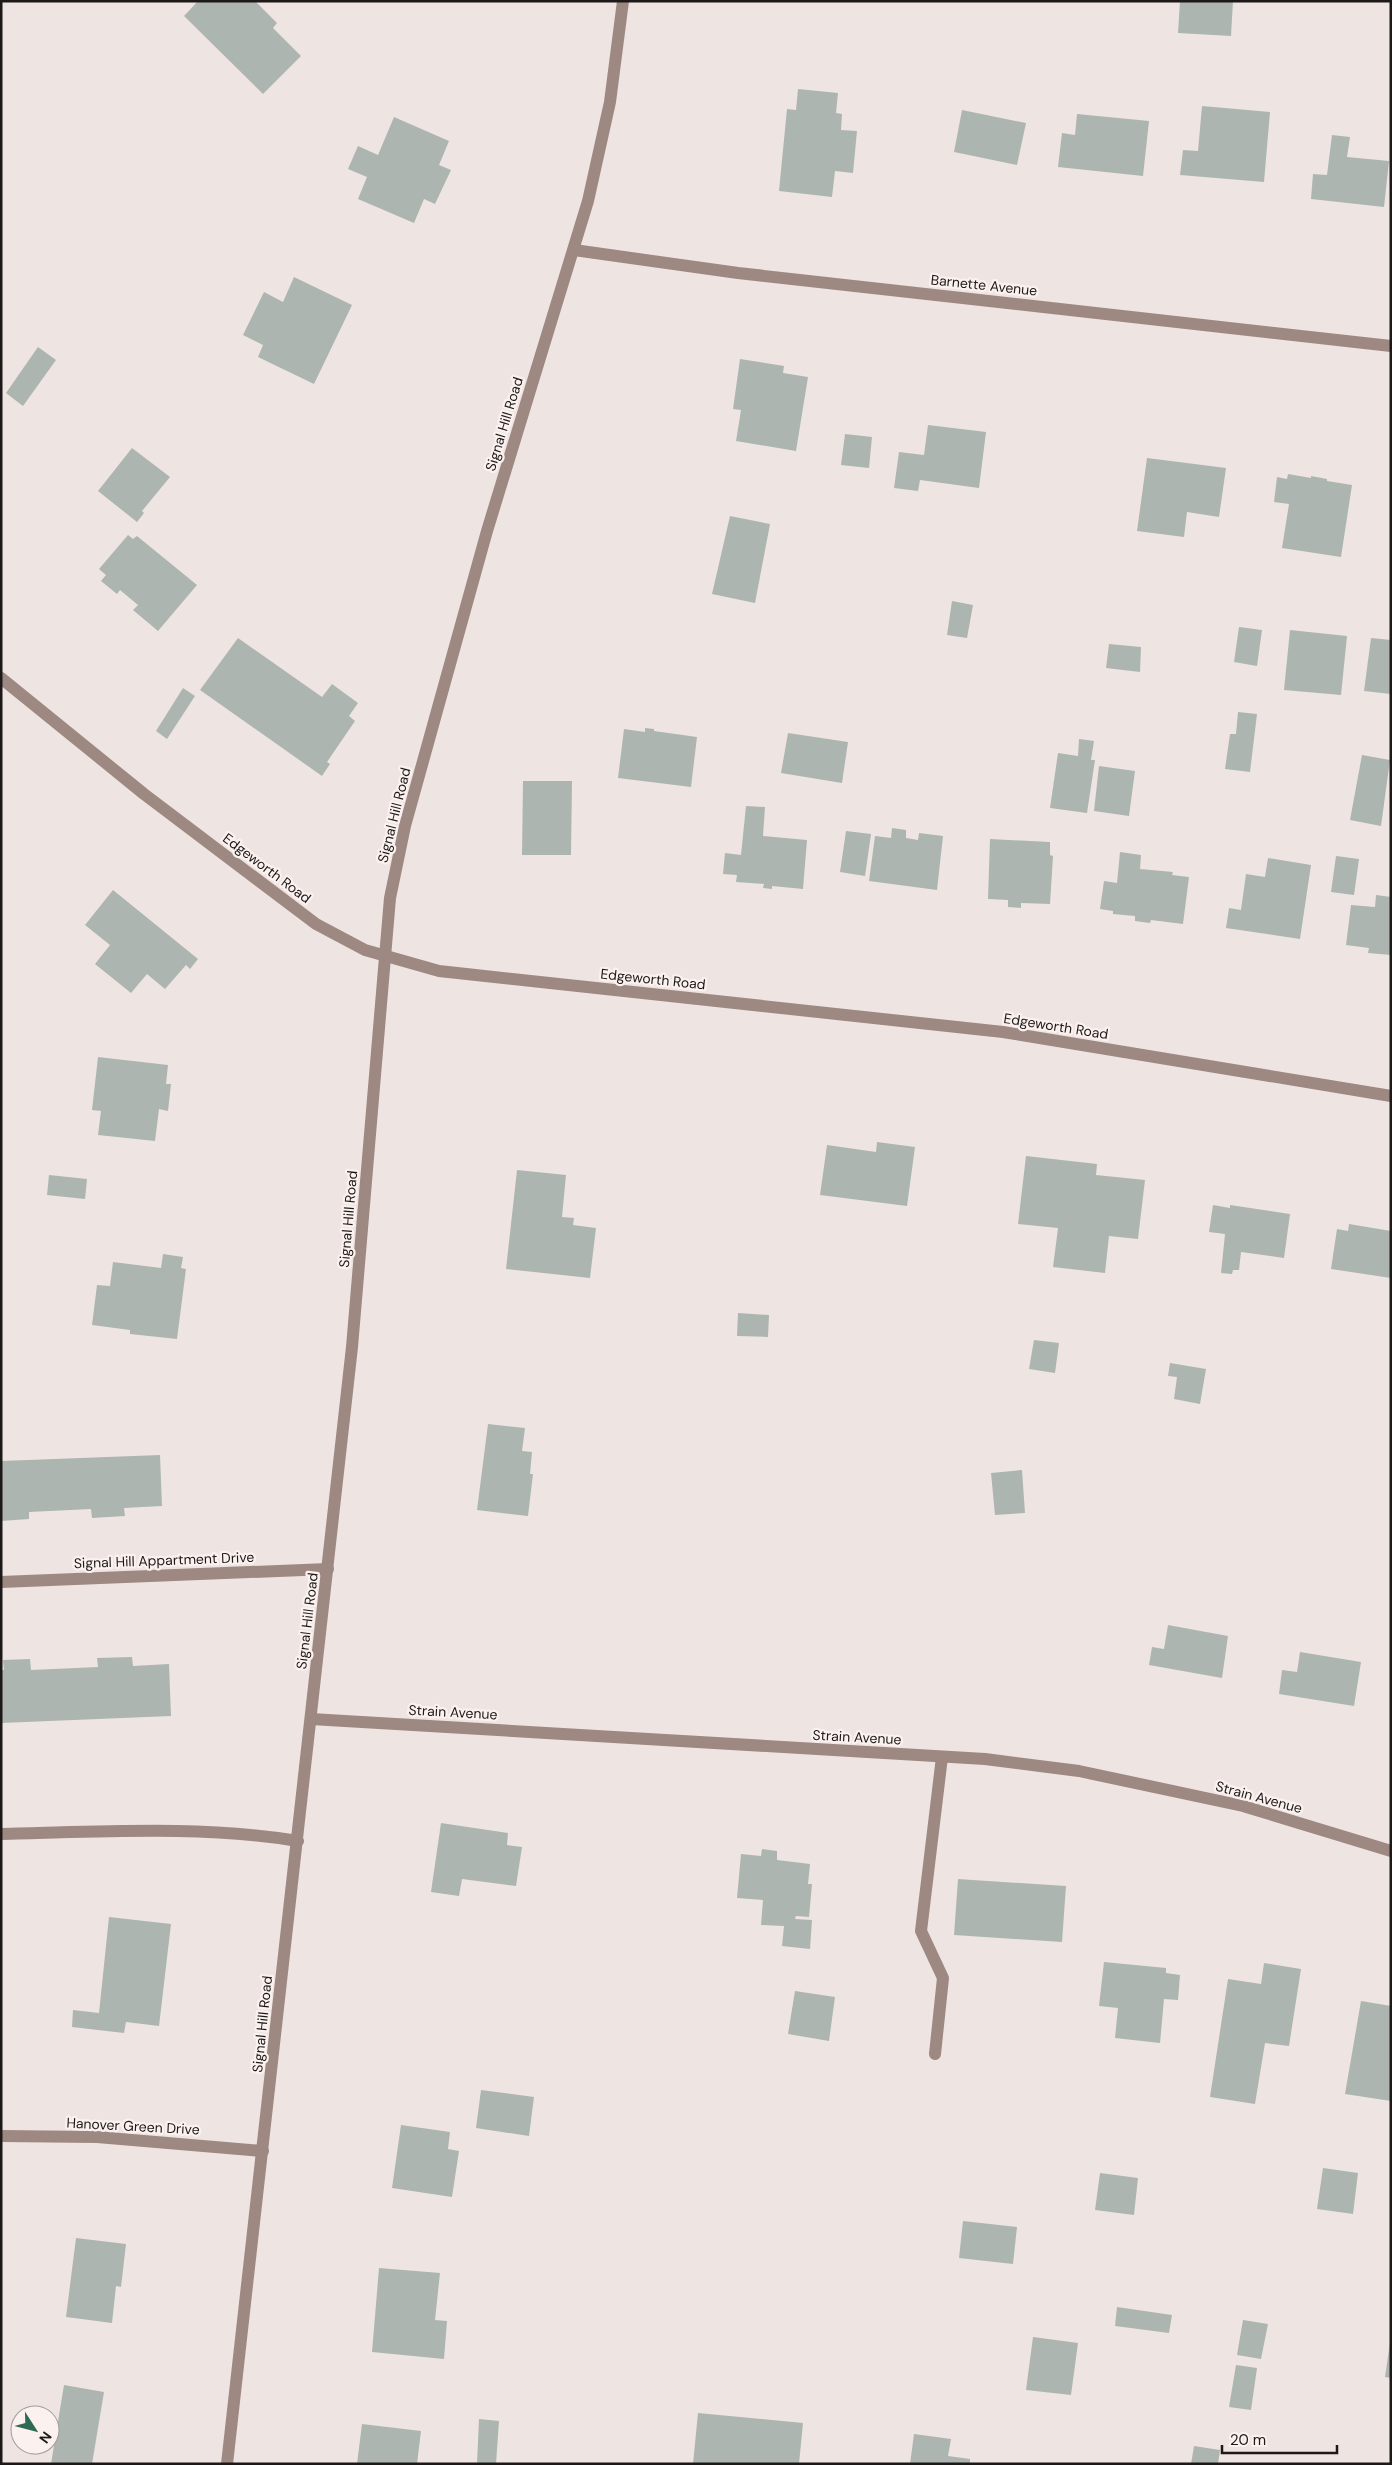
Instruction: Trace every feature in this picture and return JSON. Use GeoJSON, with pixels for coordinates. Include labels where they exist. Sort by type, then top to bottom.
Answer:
{"type":"FeatureCollection","features":[{"type":"Feature","properties":{"kind":"street","name":"Signal Hill Road"},"geometry":{"type":"LineString","coordinates":[[227,2464],[352,1347],[390,898],[405,826],[486,531],[588,202],[610,102],[623,1]]}},
{"type":"Feature","properties":{"kind":"street","name":"Barnette Avenue"},"geometry":{"type":"LineString","coordinates":[[574,250],[738,273],[1391,346]]}},
{"type":"Feature","properties":{"kind":"street","name":"Edgeworth Road"},"geometry":{"type":"LineString","coordinates":[[1,678],[144,794],[316,924],[365,950],[384,957],[439,971],[1003,1032],[1391,1096]]}},
{"type":"Feature","properties":{"kind":"street","name":"Signal Hill Appartment Drive"},"geometry":{"type":"LineString","coordinates":[[1,1582],[328,1569]]}},
{"type":"Feature","properties":{"kind":"street","name":"Strain Avenue"},"geometry":{"type":"LineString","coordinates":[[311,1719],[985,1759],[1079,1771],[1243,1806],[1391,1850]]}},
{"type":"Feature","properties":{"kind":"street"},"geometry":{"type":"LineString","coordinates":[[935,2054],[943,1978],[921,1931],[942,1757]]}},
{"type":"Feature","properties":{"kind":"street"},"geometry":{"type":"LineString","coordinates":[[1,1834],[188,1830],[248,1833],[298,1841]]}},
{"type":"Feature","properties":{"kind":"street","name":"Hanover Green Drive"},"geometry":{"type":"LineString","coordinates":[[1,2136],[96,2137],[263,2151]]}},
{"type":"Feature","properties":{"kind":"building"},"geometry":{"type":"Polygon","coordinates":[[[198,1],[255,1],[277,23],[273,28],[301,56],[263,94],[184,16],[198,1]]]}},
{"type":"Feature","properties":{"kind":"building"},"geometry":{"type":"Polygon","coordinates":[[[1180,1],[1233,1],[1231,36],[1178,33],[1180,1]]]}},
{"type":"Feature","properties":{"kind":"building"},"geometry":{"type":"Polygon","coordinates":[[[798,89],[838,93],[836,113],[842,114],[841,130],[857,131],[853,173],[835,171],[832,197],[779,191],[787,109],[796,110],[798,89]]]}},
{"type":"Feature","properties":{"kind":"building"},"geometry":{"type":"Polygon","coordinates":[[[1202,106],[1270,112],[1264,182],[1180,175],[1183,150],[1198,151],[1202,106]]]}},
{"type":"Feature","properties":{"kind":"building"},"geometry":{"type":"Polygon","coordinates":[[[962,110],[1026,123],[1017,165],[954,152],[962,110]]]}},
{"type":"Feature","properties":{"kind":"building"},"geometry":{"type":"Polygon","coordinates":[[[1077,114],[1149,121],[1143,176],[1058,167],[1062,133],[1075,135],[1077,114]]]}},
{"type":"Feature","properties":{"kind":"building"},"geometry":{"type":"Polygon","coordinates":[[[394,117],[449,141],[439,165],[451,170],[435,204],[424,199],[414,223],[358,199],[367,177],[348,169],[358,146],[378,155],[394,117]]]}},
{"type":"Feature","properties":{"kind":"building"},"geometry":{"type":"Polygon","coordinates":[[[1332,135],[1350,137],[1347,157],[1389,161],[1384,207],[1311,199],[1313,174],[1327,175],[1332,135]]]}},
{"type":"Feature","properties":{"kind":"building"},"geometry":{"type":"Polygon","coordinates":[[[294,277],[352,305],[314,384],[258,357],[263,345],[243,335],[264,292],[283,302],[294,277]]]}},
{"type":"Feature","properties":{"kind":"building"},"geometry":{"type":"Polygon","coordinates":[[[38,347],[56,360],[23,406],[6,393],[38,347]]]}},
{"type":"Feature","properties":{"kind":"building"},"geometry":{"type":"Polygon","coordinates":[[[740,359],[784,366],[783,373],[808,377],[796,451],[736,441],[741,410],[733,409],[740,359]]]}},
{"type":"Feature","properties":{"kind":"building"},"geometry":{"type":"Polygon","coordinates":[[[928,425],[986,432],[979,488],[920,480],[918,491],[894,488],[899,452],[924,455],[928,425]]]}},
{"type":"Feature","properties":{"kind":"building"},"geometry":{"type":"Polygon","coordinates":[[[845,434],[872,437],[869,468],[841,465],[845,434]]]}},
{"type":"Feature","properties":{"kind":"building"},"geometry":{"type":"Polygon","coordinates":[[[132,448],[170,477],[142,511],[144,513],[137,522],[98,491],[132,448]]]}},
{"type":"Feature","properties":{"kind":"building"},"geometry":{"type":"Polygon","coordinates":[[[1147,458],[1226,468],[1219,517],[1187,512],[1184,537],[1137,531],[1147,458]]]}},
{"type":"Feature","properties":{"kind":"building"},"geometry":{"type":"Polygon","coordinates":[[[1288,474],[1311,478],[1311,476],[1352,485],[1341,557],[1282,548],[1289,504],[1274,502],[1277,477],[1287,479],[1288,474]]]}},
{"type":"Feature","properties":{"kind":"building"},"geometry":{"type":"Polygon","coordinates":[[[730,516],[770,524],[755,603],[712,594],[730,516]]]}},
{"type":"Feature","properties":{"kind":"building"},"geometry":{"type":"Polygon","coordinates":[[[128,535],[133,539],[137,536],[197,585],[158,631],[133,610],[138,605],[120,590],[117,594],[101,581],[106,575],[99,569],[128,535]]]}},
{"type":"Feature","properties":{"kind":"building"},"geometry":{"type":"Polygon","coordinates":[[[952,601],[973,605],[967,638],[947,635],[952,601]]]}},
{"type":"Feature","properties":{"kind":"building"},"geometry":{"type":"Polygon","coordinates":[[[1239,627],[1262,630],[1257,666],[1234,662],[1239,627]]]}},
{"type":"Feature","properties":{"kind":"building"},"geometry":{"type":"Polygon","coordinates":[[[1290,630],[1347,636],[1341,695],[1284,690],[1290,630]]]}},
{"type":"Feature","properties":{"kind":"building"},"geometry":{"type":"Polygon","coordinates":[[[238,638],[322,697],[332,684],[358,703],[349,716],[355,721],[327,762],[330,764],[322,776],[200,690],[238,638]]]}},
{"type":"Feature","properties":{"kind":"building"},"geometry":{"type":"Polygon","coordinates":[[[1371,638],[1391,640],[1391,694],[1364,691],[1371,638]]]}},
{"type":"Feature","properties":{"kind":"building"},"geometry":{"type":"Polygon","coordinates":[[[1109,644],[1141,647],[1140,672],[1106,668],[1109,644]]]}},
{"type":"Feature","properties":{"kind":"building"},"geometry":{"type":"Polygon","coordinates":[[[183,688],[195,696],[167,739],[156,731],[183,688]]]}},
{"type":"Feature","properties":{"kind":"building"},"geometry":{"type":"Polygon","coordinates":[[[1238,712],[1257,714],[1250,772],[1225,769],[1230,734],[1236,734],[1238,712]]]}},
{"type":"Feature","properties":{"kind":"building"},"geometry":{"type":"Polygon","coordinates":[[[645,728],[697,737],[691,787],[618,778],[624,729],[645,732],[645,728]]]}},
{"type":"Feature","properties":{"kind":"building"},"geometry":{"type":"Polygon","coordinates":[[[788,733],[848,742],[842,783],[781,773],[788,733]]]}},
{"type":"Feature","properties":{"kind":"building"},"geometry":{"type":"Polygon","coordinates":[[[1079,739],[1094,741],[1091,760],[1095,760],[1087,813],[1050,808],[1058,753],[1078,756],[1079,739]]]}},
{"type":"Feature","properties":{"kind":"building"},"geometry":{"type":"Polygon","coordinates":[[[1362,755],[1390,760],[1381,826],[1350,820],[1362,755]]]}},
{"type":"Feature","properties":{"kind":"building"},"geometry":{"type":"Polygon","coordinates":[[[1099,766],[1135,771],[1129,816],[1094,811],[1099,766]]]}},
{"type":"Feature","properties":{"kind":"building"},"geometry":{"type":"Polygon","coordinates":[[[523,781],[572,781],[571,855],[522,855],[523,781]]]}},
{"type":"Feature","properties":{"kind":"building"},"geometry":{"type":"Polygon","coordinates":[[[746,806],[765,807],[763,836],[807,840],[803,889],[772,886],[772,889],[763,888],[764,884],[736,882],[737,875],[723,874],[725,853],[741,855],[746,806]]]}},
{"type":"Feature","properties":{"kind":"building"},"geometry":{"type":"Polygon","coordinates":[[[892,828],[906,830],[906,838],[918,840],[919,833],[943,836],[937,890],[869,881],[875,836],[891,838],[892,828]]]}},
{"type":"Feature","properties":{"kind":"building"},"geometry":{"type":"Polygon","coordinates":[[[846,831],[871,834],[865,876],[840,872],[846,831]]]}},
{"type":"Feature","properties":{"kind":"building"},"geometry":{"type":"Polygon","coordinates":[[[990,839],[1050,842],[1050,855],[1053,856],[1050,904],[1021,903],[1021,908],[1008,907],[1008,900],[988,899],[990,839]]]}},
{"type":"Feature","properties":{"kind":"building"},"geometry":{"type":"Polygon","coordinates":[[[1120,852],[1141,855],[1140,869],[1173,872],[1172,875],[1189,877],[1183,924],[1151,920],[1150,923],[1135,921],[1135,916],[1113,914],[1113,911],[1100,909],[1104,881],[1117,883],[1120,852]]]}},
{"type":"Feature","properties":{"kind":"building"},"geometry":{"type":"Polygon","coordinates":[[[1336,856],[1359,859],[1354,895],[1331,892],[1336,856]]]}},
{"type":"Feature","properties":{"kind":"building"},"geometry":{"type":"Polygon","coordinates":[[[1268,858],[1311,865],[1300,939],[1226,928],[1229,908],[1241,910],[1246,874],[1265,877],[1268,858]]]}},
{"type":"Feature","properties":{"kind":"building"},"geometry":{"type":"Polygon","coordinates":[[[113,890],[198,959],[190,969],[186,965],[165,989],[147,974],[131,993],[95,964],[110,945],[85,925],[113,890]]]}},
{"type":"Feature","properties":{"kind":"building"},"geometry":{"type":"Polygon","coordinates":[[[1376,895],[1391,897],[1391,955],[1368,953],[1369,948],[1346,945],[1351,905],[1375,907],[1376,895]]]}},
{"type":"Feature","properties":{"kind":"building"},"geometry":{"type":"Polygon","coordinates":[[[98,1057],[168,1065],[166,1084],[171,1084],[168,1111],[159,1109],[155,1141],[98,1135],[101,1111],[92,1110],[98,1057]]]}},
{"type":"Feature","properties":{"kind":"building"},"geometry":{"type":"Polygon","coordinates":[[[877,1142],[915,1147],[907,1206],[820,1195],[827,1145],[876,1152],[877,1142]]]}},
{"type":"Feature","properties":{"kind":"building"},"geometry":{"type":"Polygon","coordinates":[[[1026,1156],[1097,1164],[1096,1175],[1145,1180],[1138,1239],[1109,1236],[1105,1273],[1053,1267],[1058,1228],[1018,1224],[1026,1156]]]}},
{"type":"Feature","properties":{"kind":"building"},"geometry":{"type":"Polygon","coordinates":[[[517,1170],[566,1175],[562,1217],[574,1218],[573,1225],[596,1228],[590,1278],[506,1269],[517,1170]]]}},
{"type":"Feature","properties":{"kind":"building"},"geometry":{"type":"Polygon","coordinates":[[[49,1175],[87,1179],[85,1199],[47,1195],[49,1175]]]}},
{"type":"Feature","properties":{"kind":"building"},"geometry":{"type":"Polygon","coordinates":[[[1213,1205],[1230,1208],[1230,1205],[1290,1214],[1284,1258],[1241,1252],[1239,1270],[1233,1270],[1232,1274],[1221,1273],[1225,1234],[1209,1232],[1213,1205]]]}},
{"type":"Feature","properties":{"kind":"building"},"geometry":{"type":"Polygon","coordinates":[[[1349,1224],[1391,1231],[1391,1278],[1331,1269],[1337,1229],[1348,1231],[1349,1224]]]}},
{"type":"Feature","properties":{"kind":"building"},"geometry":{"type":"Polygon","coordinates":[[[163,1254],[183,1257],[181,1268],[186,1269],[177,1339],[130,1334],[130,1330],[92,1325],[97,1285],[110,1286],[113,1262],[161,1268],[163,1254]]]}},
{"type":"Feature","properties":{"kind":"building"},"geometry":{"type":"Polygon","coordinates":[[[738,1313],[769,1315],[768,1337],[737,1336],[738,1313]]]}},
{"type":"Feature","properties":{"kind":"building"},"geometry":{"type":"Polygon","coordinates":[[[1034,1340],[1059,1343],[1055,1373],[1029,1369],[1034,1340]]]}},
{"type":"Feature","properties":{"kind":"building"},"geometry":{"type":"Polygon","coordinates":[[[1170,1363],[1206,1369],[1200,1404],[1174,1399],[1177,1377],[1168,1376],[1170,1363]]]}},
{"type":"Feature","properties":{"kind":"building"},"geometry":{"type":"Polygon","coordinates":[[[488,1424],[525,1428],[522,1451],[532,1452],[530,1474],[533,1474],[528,1516],[477,1510],[488,1424]]]}},
{"type":"Feature","properties":{"kind":"building"},"geometry":{"type":"Polygon","coordinates":[[[160,1455],[162,1506],[124,1508],[125,1516],[92,1518],[91,1509],[29,1512],[29,1519],[1,1521],[1,1461],[160,1455]]]}},
{"type":"Feature","properties":{"kind":"building"},"geometry":{"type":"Polygon","coordinates":[[[1022,1470],[1025,1513],[995,1515],[991,1473],[1022,1470]]]}},
{"type":"Feature","properties":{"kind":"building"},"geometry":{"type":"Polygon","coordinates":[[[1168,1625],[1228,1636],[1222,1678],[1149,1665],[1152,1647],[1164,1649],[1168,1625]]]}},
{"type":"Feature","properties":{"kind":"building"},"geometry":{"type":"Polygon","coordinates":[[[1300,1652],[1361,1662],[1354,1706],[1279,1694],[1282,1670],[1297,1672],[1300,1652]]]}},
{"type":"Feature","properties":{"kind":"building"},"geometry":{"type":"Polygon","coordinates":[[[132,1657],[133,1666],[169,1664],[171,1716],[1,1723],[1,1670],[4,1670],[3,1660],[30,1659],[31,1670],[98,1667],[97,1658],[132,1657]]]}},
{"type":"Feature","properties":{"kind":"building"},"geometry":{"type":"Polygon","coordinates":[[[441,1823],[508,1833],[507,1845],[522,1847],[516,1886],[462,1879],[459,1896],[431,1892],[441,1823]]]}},
{"type":"Feature","properties":{"kind":"building"},"geometry":{"type":"Polygon","coordinates":[[[762,1849],[777,1851],[777,1860],[810,1864],[808,1884],[812,1884],[809,1917],[796,1916],[795,1919],[812,1920],[810,1949],[782,1946],[784,1926],[761,1925],[763,1900],[737,1898],[741,1854],[761,1856],[762,1849]]]}},
{"type":"Feature","properties":{"kind":"building"},"geometry":{"type":"Polygon","coordinates":[[[958,1879],[1066,1886],[1062,1942],[954,1935],[958,1879]]]}},
{"type":"Feature","properties":{"kind":"building"},"geometry":{"type":"Polygon","coordinates":[[[109,1917],[171,1924],[159,2026],[126,2022],[124,2033],[72,2027],[73,2010],[99,2013],[109,1917]]]}},
{"type":"Feature","properties":{"kind":"building"},"geometry":{"type":"Polygon","coordinates":[[[1104,1962],[1166,1968],[1166,1973],[1180,1975],[1178,2000],[1164,1999],[1160,2043],[1115,2038],[1118,2008],[1099,2006],[1104,1962]]]}},
{"type":"Feature","properties":{"kind":"building"},"geometry":{"type":"Polygon","coordinates":[[[1264,1963],[1301,1969],[1289,2046],[1265,2043],[1255,2104],[1210,2097],[1228,1979],[1261,1984],[1264,1963]]]}},
{"type":"Feature","properties":{"kind":"building"},"geometry":{"type":"Polygon","coordinates":[[[795,1991],[835,1997],[829,2041],[788,2034],[795,1991]]]}},
{"type":"Feature","properties":{"kind":"building"},"geometry":{"type":"Polygon","coordinates":[[[1361,2001],[1391,2006],[1391,2101],[1345,2094],[1361,2001]]]}},
{"type":"Feature","properties":{"kind":"building"},"geometry":{"type":"Polygon","coordinates":[[[481,2090],[534,2097],[529,2136],[476,2128],[481,2090]]]}},
{"type":"Feature","properties":{"kind":"building"},"geometry":{"type":"Polygon","coordinates":[[[401,2125],[450,2132],[448,2149],[459,2151],[452,2197],[392,2188],[401,2125]]]}},
{"type":"Feature","properties":{"kind":"building"},"geometry":{"type":"Polygon","coordinates":[[[1323,2168],[1358,2173],[1353,2214],[1317,2209],[1323,2168]]]}},
{"type":"Feature","properties":{"kind":"building"},"geometry":{"type":"Polygon","coordinates":[[[1100,2173],[1138,2178],[1134,2215],[1095,2210],[1100,2173]]]}},
{"type":"Feature","properties":{"kind":"building"},"geometry":{"type":"Polygon","coordinates":[[[963,2221],[1017,2227],[1013,2264],[959,2258],[963,2221]]]}},
{"type":"Feature","properties":{"kind":"building"},"geometry":{"type":"Polygon","coordinates":[[[76,2238],[126,2244],[121,2287],[116,2286],[112,2323],[66,2317],[76,2238]]]}},
{"type":"Feature","properties":{"kind":"building"},"geometry":{"type":"Polygon","coordinates":[[[379,2268],[440,2273],[435,2320],[447,2321],[444,2359],[372,2352],[379,2268]]]}},
{"type":"Feature","properties":{"kind":"building"},"geometry":{"type":"Polygon","coordinates":[[[1117,2307],[1172,2315],[1169,2333],[1115,2326],[1117,2307]]]}},
{"type":"Feature","properties":{"kind":"building"},"geometry":{"type":"Polygon","coordinates":[[[1243,2320],[1268,2324],[1261,2359],[1237,2355],[1243,2320]]]}},
{"type":"Feature","properties":{"kind":"building"},"geometry":{"type":"Polygon","coordinates":[[[1033,2337],[1078,2343],[1071,2395],[1026,2390],[1033,2337]]]}},
{"type":"Feature","properties":{"kind":"building"},"geometry":{"type":"Polygon","coordinates":[[[1391,2343],[1391,2378],[1385,2377],[1391,2343]]]}},
{"type":"Feature","properties":{"kind":"building"},"geometry":{"type":"Polygon","coordinates":[[[1236,2365],[1257,2368],[1251,2410],[1229,2407],[1236,2365]]]}},
{"type":"Feature","properties":{"kind":"building"},"geometry":{"type":"Polygon","coordinates":[[[64,2385],[104,2392],[92,2464],[51,2464],[52,2455],[60,2455],[60,2409],[64,2385]]]}},
{"type":"Feature","properties":{"kind":"building"},"geometry":{"type":"Polygon","coordinates":[[[698,2413],[803,2423],[799,2464],[693,2464],[698,2413]]]}},
{"type":"Feature","properties":{"kind":"building"},"geometry":{"type":"Polygon","coordinates":[[[479,2419],[499,2421],[496,2464],[477,2464],[479,2419]]]}},
{"type":"Feature","properties":{"kind":"building"},"geometry":{"type":"Polygon","coordinates":[[[362,2424],[421,2431],[417,2464],[357,2464],[362,2424]]]}},
{"type":"Feature","properties":{"kind":"building"},"geometry":{"type":"Polygon","coordinates":[[[914,2434],[951,2439],[948,2456],[970,2459],[970,2464],[910,2464],[914,2434]]]}},
{"type":"Feature","properties":{"kind":"building"},"geometry":{"type":"Polygon","coordinates":[[[1194,2446],[1220,2450],[1218,2464],[1191,2464],[1194,2446]]]}}]}
